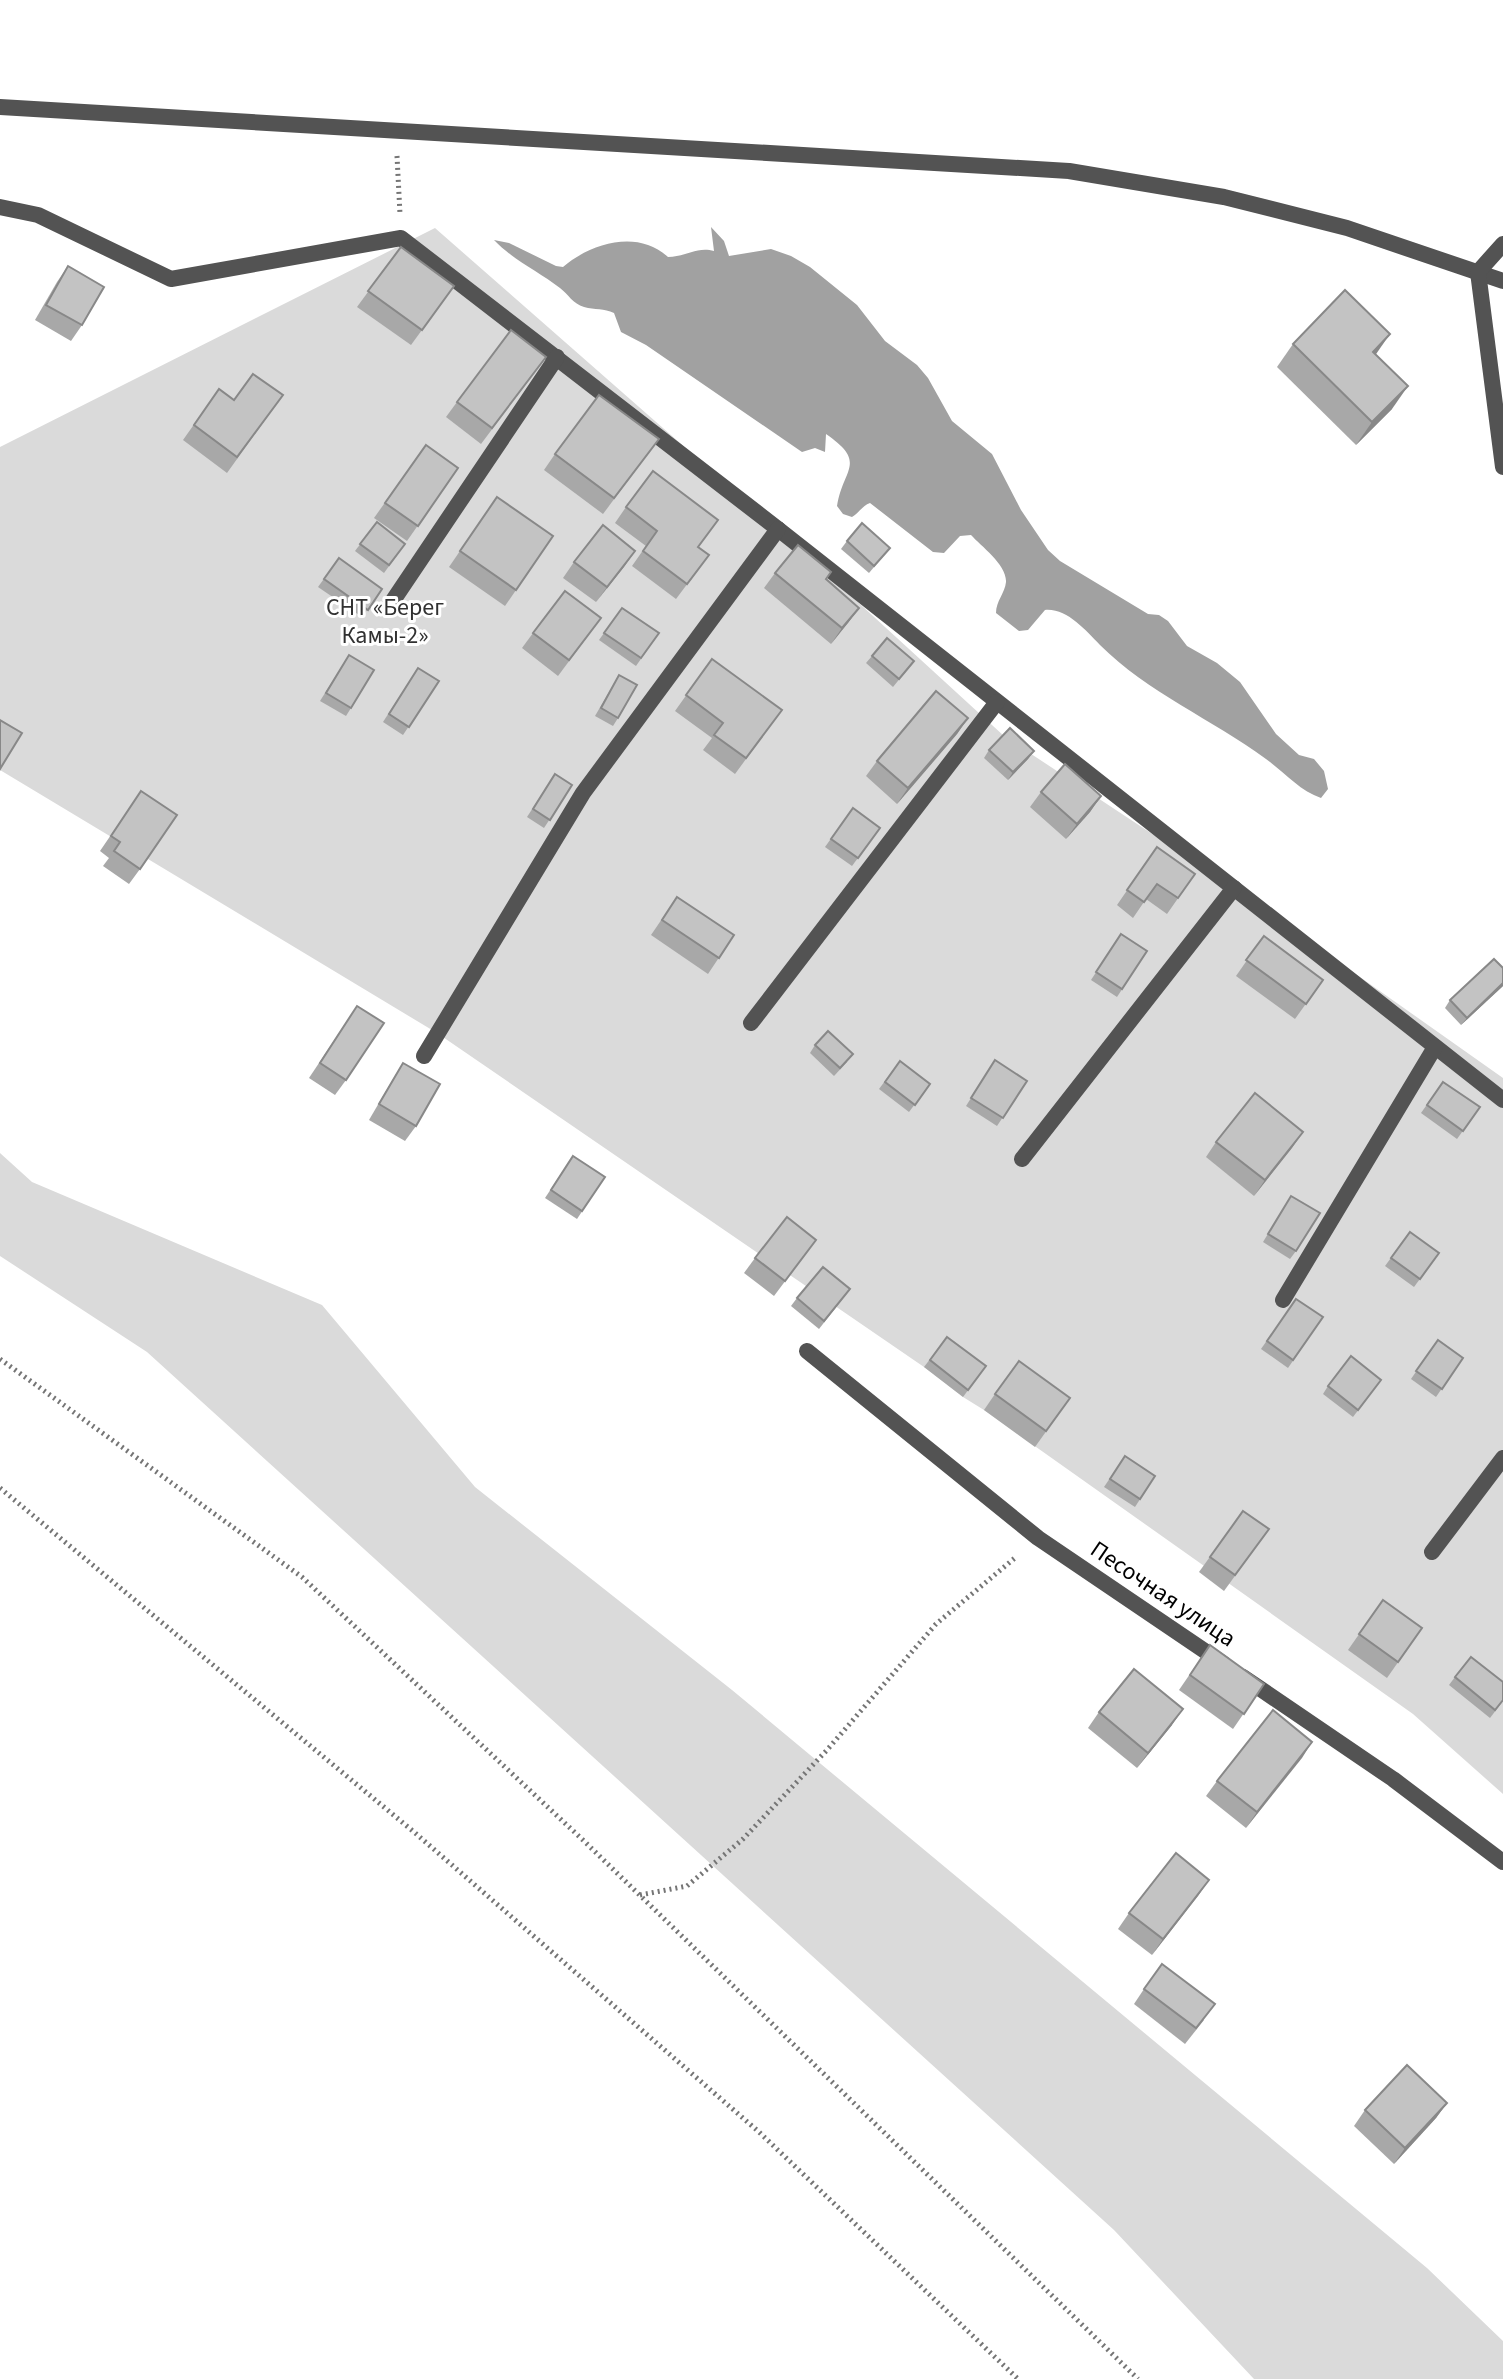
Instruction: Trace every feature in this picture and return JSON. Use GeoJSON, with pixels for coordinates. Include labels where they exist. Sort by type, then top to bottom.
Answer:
{"type":"FeatureCollection","features":[{"type":"Feature","properties":{"kind":"lane"},"geometry":{"type":"LineString","coordinates":[[0,107],[1069,171],[1240,201],[1347,228],[1503,281]]}},
{"type":"Feature","properties":{"kind":"lane"},"geometry":{"type":"LineString","coordinates":[[0,207],[38,215],[171,279],[401,238],[778,529],[1503,1100]]}},
{"type":"Feature","properties":{"kind":"lane"},"geometry":{"type":"LineString","coordinates":[[1503,244],[1478,272],[1503,467]]}},
{"type":"Feature","properties":{"kind":"lane"},"geometry":{"type":"LineString","coordinates":[[388,608],[557,357]]}},
{"type":"Feature","properties":{"kind":"lane"},"geometry":{"type":"LineString","coordinates":[[424,1056],[583,793],[778,529]]}},
{"type":"Feature","properties":{"kind":"lane"},"geometry":{"type":"LineString","coordinates":[[751,1023],[997,702]]}},
{"type":"Feature","properties":{"kind":"lane"},"geometry":{"type":"LineString","coordinates":[[1022,1159],[1234,888]]}},
{"type":"Feature","properties":{"kind":"lane"},"geometry":{"type":"LineString","coordinates":[[1283,1300],[1435,1047]]}},
{"type":"Feature","properties":{"kind":"lane","name":"Песочная улица"},"geometry":{"type":"LineString","coordinates":[[807,1351],[1038,1538],[1393,1779],[1503,1862]]}},
{"type":"Feature","properties":{"kind":"lane"},"geometry":{"type":"LineString","coordinates":[[1432,1552],[1503,1458]]}},
{"type":"Feature","properties":{"kind":"path"},"geometry":{"type":"LineString","coordinates":[[396,129],[401,238]]}},
{"type":"Feature","properties":{"kind":"path"},"geometry":{"type":"LineString","coordinates":[[0,1359],[302,1577],[639,1895],[1138,2379]]}},
{"type":"Feature","properties":{"kind":"path"},"geometry":{"type":"LineString","coordinates":[[0,1488],[414,1832],[759,2132],[1018,2379]]}},
{"type":"Feature","properties":{"kind":"path"},"geometry":{"type":"LineString","coordinates":[[639,1895],[687,1886],[743,1839],[827,1750],[936,1624],[1038,1538]]}},
{"type":"Feature","properties":{"kind":"green space","name":"СНТ «Берег Камы-2»"},"geometry":{"type":"Polygon","coordinates":[[[435,228],[778,529],[1004,736],[1234,888],[1503,1078],[1503,1794],[1413,1714],[924,1367],[437,1033],[0,770],[0,447],[435,228]]]}},
{"type":"Feature","properties":{"kind":"green space"},"geometry":{"type":"Polygon","coordinates":[[[0,1153],[32,1182],[322,1305],[475,1487],[732,1690],[1427,2268],[1503,2341],[1503,2379],[1254,2379],[1114,2230],[147,1352],[0,1256],[0,1153]]]}},
{"type":"Feature","properties":{"kind":"shaded area"},"geometry":{"type":"Polygon","coordinates":[[[711,227],[724,241],[729,256],[771,249],[791,256],[810,267],[857,305],[885,341],[917,365],[928,378],[952,421],[992,454],[1021,510],[1048,550],[1060,561],[1148,614],[1159,615],[1168,621],[1187,646],[1217,663],[1240,682],[1276,734],[1299,755],[1314,759],[1324,771],[1328,789],[1321,798],[1299,786],[1246,745],[1138,677],[1068,616],[1045,610],[1028,630],[1019,631],[996,613],[1006,582],[1002,569],[971,535],[960,536],[944,553],[933,552],[870,503],[852,517],[843,514],[837,506],[850,460],[839,444],[826,434],[825,452],[815,448],[802,452],[646,345],[621,332],[614,313],[577,304],[494,240],[509,243],[563,267],[587,251],[615,242],[643,243],[668,257],[702,250],[714,251],[711,227]]]}},
{"type":"Feature","properties":{"kind":"building"},"geometry":{"type":"Polygon","coordinates":[[[401,247],[454,286],[422,330],[368,291],[401,247]]]}},
{"type":"Feature","properties":{"kind":"building"},"geometry":{"type":"Polygon","coordinates":[[[68,266],[104,287],[82,325],[46,305],[68,266]]]}},
{"type":"Feature","properties":{"kind":"building"},"geometry":{"type":"Polygon","coordinates":[[[1345,290],[1390,334],[1373,352],[1408,386],[1372,422],[1293,344],[1345,290]]]}},
{"type":"Feature","properties":{"kind":"building"},"geometry":{"type":"Polygon","coordinates":[[[511,330],[546,357],[492,428],[457,402],[511,330]]]}},
{"type":"Feature","properties":{"kind":"building"},"geometry":{"type":"Polygon","coordinates":[[[253,374],[283,395],[237,457],[194,425],[219,389],[234,400],[253,374]]]}},
{"type":"Feature","properties":{"kind":"building"},"geometry":{"type":"Polygon","coordinates":[[[599,395],[659,439],[614,498],[555,454],[599,395]]]}},
{"type":"Feature","properties":{"kind":"building"},"geometry":{"type":"Polygon","coordinates":[[[426,445],[458,468],[418,526],[385,503],[426,445]]]}},
{"type":"Feature","properties":{"kind":"building"},"geometry":{"type":"Polygon","coordinates":[[[653,471],[718,520],[698,547],[709,555],[687,584],[643,551],[657,531],[626,507],[653,471]]]}},
{"type":"Feature","properties":{"kind":"building"},"geometry":{"type":"Polygon","coordinates":[[[497,497],[553,536],[516,590],[460,551],[497,497]]]}},
{"type":"Feature","properties":{"kind":"building"},"geometry":{"type":"Polygon","coordinates":[[[377,522],[405,544],[389,565],[360,544],[377,522]]]}},
{"type":"Feature","properties":{"kind":"building"},"geometry":{"type":"Polygon","coordinates":[[[862,523],[890,548],[874,566],[847,541],[862,523]]]}},
{"type":"Feature","properties":{"kind":"building"},"geometry":{"type":"Polygon","coordinates":[[[603,525],[635,551],[607,587],[574,562],[603,525]]]}},
{"type":"Feature","properties":{"kind":"building"},"geometry":{"type":"Polygon","coordinates":[[[798,545],[831,572],[826,579],[859,608],[842,628],[775,573],[798,545]]]}},
{"type":"Feature","properties":{"kind":"building"},"geometry":{"type":"Polygon","coordinates":[[[339,558],[382,589],[368,610],[324,579],[339,558]]]}},
{"type":"Feature","properties":{"kind":"building"},"geometry":{"type":"Polygon","coordinates":[[[565,591],[601,618],[569,660],[533,633],[565,591]]]}},
{"type":"Feature","properties":{"kind":"building"},"geometry":{"type":"Polygon","coordinates":[[[622,608],[659,633],[641,658],[604,633],[622,608]]]}},
{"type":"Feature","properties":{"kind":"building"},"geometry":{"type":"Polygon","coordinates":[[[887,638],[914,661],[899,679],[872,656],[887,638]]]}},
{"type":"Feature","properties":{"kind":"building"},"geometry":{"type":"Polygon","coordinates":[[[349,655],[374,670],[351,708],[326,693],[349,655]]]}},
{"type":"Feature","properties":{"kind":"building"},"geometry":{"type":"Polygon","coordinates":[[[712,659],[782,710],[746,758],[714,735],[723,723],[686,695],[712,659]]]}},
{"type":"Feature","properties":{"kind":"building"},"geometry":{"type":"Polygon","coordinates":[[[418,668],[439,681],[409,727],[389,714],[418,668]]]}},
{"type":"Feature","properties":{"kind":"building"},"geometry":{"type":"Polygon","coordinates":[[[619,675],[637,685],[618,718],[601,708],[619,675]]]}},
{"type":"Feature","properties":{"kind":"building"},"geometry":{"type":"Polygon","coordinates":[[[936,691],[968,718],[908,788],[877,761],[936,691]]]}},
{"type":"Feature","properties":{"kind":"building"},"geometry":{"type":"Polygon","coordinates":[[[0,720],[22,733],[0,769],[0,720]]]}},
{"type":"Feature","properties":{"kind":"building"},"geometry":{"type":"Polygon","coordinates":[[[1010,728],[1034,751],[1013,772],[989,750],[1010,728]]]}},
{"type":"Feature","properties":{"kind":"building"},"geometry":{"type":"Polygon","coordinates":[[[1065,764],[1101,796],[1077,824],[1041,792],[1065,764]]]}},
{"type":"Feature","properties":{"kind":"building"},"geometry":{"type":"Polygon","coordinates":[[[555,774],[572,785],[550,820],[533,809],[555,774]]]}},
{"type":"Feature","properties":{"kind":"building"},"geometry":{"type":"Polygon","coordinates":[[[141,791],[177,815],[140,869],[114,851],[120,842],[111,836],[141,791]]]}},
{"type":"Feature","properties":{"kind":"building"},"geometry":{"type":"Polygon","coordinates":[[[853,808],[880,828],[858,858],[831,839],[853,808]]]}},
{"type":"Feature","properties":{"kind":"building"},"geometry":{"type":"Polygon","coordinates":[[[1157,847],[1195,874],[1178,898],[1157,884],[1144,902],[1127,890],[1157,847]]]}},
{"type":"Feature","properties":{"kind":"building"},"geometry":{"type":"Polygon","coordinates":[[[677,897],[734,935],[719,958],[662,920],[677,897]]]}},
{"type":"Feature","properties":{"kind":"building"},"geometry":{"type":"Polygon","coordinates":[[[1121,934],[1147,951],[1122,989],[1096,972],[1121,934]]]}},
{"type":"Feature","properties":{"kind":"building"},"geometry":{"type":"Polygon","coordinates":[[[1264,936],[1323,980],[1306,1004],[1246,960],[1264,936]]]}},
{"type":"Feature","properties":{"kind":"building"},"geometry":{"type":"Polygon","coordinates":[[[1494,959],[1503,968],[1503,983],[1467,1018],[1450,1000],[1494,959]]]}},
{"type":"Feature","properties":{"kind":"building"},"geometry":{"type":"Polygon","coordinates":[[[357,1006],[384,1023],[346,1080],[320,1063],[357,1006]]]}},
{"type":"Feature","properties":{"kind":"building"},"geometry":{"type":"Polygon","coordinates":[[[828,1031],[853,1054],[840,1068],[815,1045],[828,1031]]]}},
{"type":"Feature","properties":{"kind":"building"},"geometry":{"type":"Polygon","coordinates":[[[995,1060],[1027,1081],[1003,1118],[971,1098],[995,1060]]]}},
{"type":"Feature","properties":{"kind":"building"},"geometry":{"type":"Polygon","coordinates":[[[900,1061],[930,1084],[915,1105],[885,1082],[900,1061]]]}},
{"type":"Feature","properties":{"kind":"building"},"geometry":{"type":"Polygon","coordinates":[[[403,1063],[440,1084],[416,1126],[379,1104],[403,1063]]]}},
{"type":"Feature","properties":{"kind":"building"},"geometry":{"type":"Polygon","coordinates":[[[1443,1082],[1480,1107],[1463,1131],[1427,1105],[1443,1082]]]}},
{"type":"Feature","properties":{"kind":"building"},"geometry":{"type":"Polygon","coordinates":[[[1255,1093],[1303,1132],[1265,1180],[1216,1142],[1255,1093]]]}},
{"type":"Feature","properties":{"kind":"building"},"geometry":{"type":"Polygon","coordinates":[[[573,1156],[605,1177],[582,1211],[551,1190],[573,1156]]]}},
{"type":"Feature","properties":{"kind":"building"},"geometry":{"type":"Polygon","coordinates":[[[1291,1196],[1320,1213],[1296,1251],[1268,1234],[1291,1196]]]}},
{"type":"Feature","properties":{"kind":"building"},"geometry":{"type":"Polygon","coordinates":[[[787,1217],[816,1240],[785,1281],[755,1258],[787,1217]]]}},
{"type":"Feature","properties":{"kind":"building"},"geometry":{"type":"Polygon","coordinates":[[[1410,1232],[1439,1253],[1420,1279],[1391,1258],[1410,1232]]]}},
{"type":"Feature","properties":{"kind":"building"},"geometry":{"type":"Polygon","coordinates":[[[823,1267],[850,1289],[824,1321],[797,1298],[823,1267]]]}},
{"type":"Feature","properties":{"kind":"building"},"geometry":{"type":"Polygon","coordinates":[[[1296,1299],[1323,1317],[1293,1360],[1267,1341],[1296,1299]]]}},
{"type":"Feature","properties":{"kind":"building"},"geometry":{"type":"Polygon","coordinates":[[[947,1337],[986,1366],[968,1390],[930,1360],[947,1337]]]}},
{"type":"Feature","properties":{"kind":"building"},"geometry":{"type":"Polygon","coordinates":[[[1438,1340],[1463,1358],[1442,1389],[1416,1371],[1438,1340]]]}},
{"type":"Feature","properties":{"kind":"building"},"geometry":{"type":"Polygon","coordinates":[[[1351,1356],[1381,1380],[1358,1410],[1328,1386],[1351,1356]]]}},
{"type":"Feature","properties":{"kind":"building"},"geometry":{"type":"Polygon","coordinates":[[[1019,1361],[1070,1398],[1046,1431],[995,1394],[1019,1361]]]}},
{"type":"Feature","properties":{"kind":"building"},"geometry":{"type":"Polygon","coordinates":[[[1125,1456],[1155,1476],[1140,1499],[1110,1479],[1125,1456]]]}},
{"type":"Feature","properties":{"kind":"building"},"geometry":{"type":"Polygon","coordinates":[[[1243,1511],[1269,1529],[1235,1575],[1210,1557],[1243,1511]]]}},
{"type":"Feature","properties":{"kind":"building"},"geometry":{"type":"Polygon","coordinates":[[[1383,1600],[1422,1628],[1398,1662],[1359,1634],[1383,1600]]]}},
{"type":"Feature","properties":{"kind":"building"},"geometry":{"type":"Polygon","coordinates":[[[1210,1645],[1264,1684],[1244,1714],[1190,1675],[1210,1645]]]}},
{"type":"Feature","properties":{"kind":"building"},"geometry":{"type":"Polygon","coordinates":[[[1471,1657],[1503,1682],[1503,1700],[1495,1710],[1455,1677],[1471,1657]]]}},
{"type":"Feature","properties":{"kind":"building"},"geometry":{"type":"Polygon","coordinates":[[[1134,1669],[1183,1709],[1148,1753],[1099,1712],[1134,1669]]]}},
{"type":"Feature","properties":{"kind":"building"},"geometry":{"type":"Polygon","coordinates":[[[1273,1710],[1312,1742],[1257,1812],[1217,1781],[1273,1710]]]}},
{"type":"Feature","properties":{"kind":"building"},"geometry":{"type":"Polygon","coordinates":[[[1176,1853],[1209,1880],[1163,1939],[1129,1913],[1176,1853]]]}},
{"type":"Feature","properties":{"kind":"building"},"geometry":{"type":"Polygon","coordinates":[[[1162,1964],[1215,2004],[1196,2028],[1144,1989],[1162,1964]]]}},
{"type":"Feature","properties":{"kind":"building"},"geometry":{"type":"Polygon","coordinates":[[[1407,2065],[1447,2103],[1405,2148],[1365,2110],[1407,2065]]]}}]}
